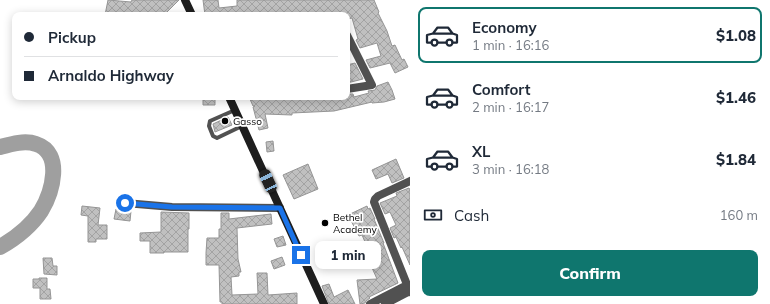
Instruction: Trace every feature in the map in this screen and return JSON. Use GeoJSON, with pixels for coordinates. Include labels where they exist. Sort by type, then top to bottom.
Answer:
{"type":"FeatureCollection","features":[{"type":"Feature","properties":{"kind":"main road"},"geometry":{"type":"LineString","coordinates":[[185,0],[191,12]]}},
{"type":"Feature","properties":{"kind":"main road"},"geometry":{"type":"LineString","coordinates":[[230,100],[324,304]]}},
{"type":"Feature","properties":{"kind":"street"},"geometry":{"type":"LineString","coordinates":[[350,41],[372,85],[350,89]]}},
{"type":"Feature","properties":{"kind":"street"},"geometry":{"type":"LineString","coordinates":[[409,290],[374,202],[378,196],[410,181]]}},
{"type":"Feature","properties":{"kind":"street"},"geometry":{"type":"LineString","coordinates":[[125,203],[172,207],[280,208]]}},
{"type":"Feature","properties":{"kind":"street"},"geometry":{"type":"LineString","coordinates":[[370,304],[409,290]]}},
{"type":"Feature","properties":{"kind":"street"},"geometry":{"type":"LineString","coordinates":[[385,304],[409,290]]}},
{"type":"Feature","properties":{"kind":"lane"},"geometry":{"type":"LineString","coordinates":[[235,110],[210,121],[209,126],[213,136],[217,138],[242,126]]}},
{"type":"Feature","properties":{"kind":"building"},"geometry":{"type":"Polygon","coordinates":[[[108,0],[131,2],[132,0],[179,0],[167,12],[106,12],[108,0]]]}},
{"type":"Feature","properties":{"kind":"building"},"geometry":{"type":"Polygon","coordinates":[[[203,0],[218,0],[219,8],[237,6],[237,0],[374,0],[392,46],[395,45],[402,60],[404,59],[408,67],[395,73],[390,63],[370,68],[366,60],[381,56],[377,43],[360,48],[356,40],[358,39],[352,18],[350,18],[350,12],[205,12],[203,0]]]}},
{"type":"Feature","properties":{"kind":"building"},"geometry":{"type":"Polygon","coordinates":[[[355,63],[363,79],[350,82],[350,64],[355,63]]]}},
{"type":"Feature","properties":{"kind":"building"},"geometry":{"type":"Polygon","coordinates":[[[388,82],[395,99],[384,102],[372,102],[334,111],[292,113],[292,115],[265,114],[268,128],[259,130],[253,107],[255,106],[253,106],[250,100],[350,100],[350,94],[353,94],[354,97],[369,93],[368,91],[375,90],[377,86],[388,82]]]}},
{"type":"Feature","properties":{"kind":"building"},"geometry":{"type":"Polygon","coordinates":[[[203,100],[215,100],[215,105],[203,105],[203,100]]]}},
{"type":"Feature","properties":{"kind":"building","name":"Gasso"},"geometry":{"type":"Polygon","coordinates":[[[228,117],[232,125],[215,132],[213,124],[228,117]]]}},
{"type":"Feature","properties":{"kind":"building"},"geometry":{"type":"Polygon","coordinates":[[[273,141],[274,151],[267,152],[266,142],[273,141]]]}},
{"type":"Feature","properties":{"kind":"building"},"geometry":{"type":"Polygon","coordinates":[[[396,159],[404,178],[392,183],[388,174],[376,179],[372,170],[396,159]]]}},
{"type":"Feature","properties":{"kind":"building"},"geometry":{"type":"Polygon","coordinates":[[[308,164],[318,189],[294,199],[283,175],[308,164]]]}},
{"type":"Feature","properties":{"kind":"building"},"geometry":{"type":"Polygon","coordinates":[[[409,188],[410,265],[402,247],[401,248],[396,237],[394,238],[390,228],[396,225],[390,212],[385,214],[380,203],[397,196],[396,193],[409,188]]]}},
{"type":"Feature","properties":{"kind":"building"},"geometry":{"type":"Polygon","coordinates":[[[82,206],[100,208],[98,225],[107,225],[107,239],[96,239],[96,242],[88,242],[88,216],[81,215],[82,206]]]}},
{"type":"Feature","properties":{"kind":"building"},"geometry":{"type":"Polygon","coordinates":[[[367,206],[368,209],[370,208],[375,219],[398,283],[369,297],[370,298],[365,303],[360,304],[357,280],[377,279],[365,252],[369,251],[362,235],[359,236],[348,215],[367,206]]]}},
{"type":"Feature","properties":{"kind":"building"},"geometry":{"type":"Polygon","coordinates":[[[116,209],[131,211],[130,221],[114,219],[116,209]]]}},
{"type":"Feature","properties":{"kind":"building"},"geometry":{"type":"Polygon","coordinates":[[[161,212],[189,213],[188,252],[150,253],[150,241],[140,241],[140,233],[161,232],[161,212]]]}},
{"type":"Feature","properties":{"kind":"building"},"geometry":{"type":"Polygon","coordinates":[[[221,213],[229,213],[229,219],[271,214],[272,224],[237,228],[238,259],[241,272],[239,272],[239,276],[231,277],[232,295],[258,294],[257,273],[267,273],[268,295],[297,293],[297,304],[222,304],[222,302],[220,302],[219,265],[206,265],[206,253],[207,238],[219,238],[219,229],[221,229],[221,213]]]}},
{"type":"Feature","properties":{"kind":"building"},"geometry":{"type":"Polygon","coordinates":[[[283,236],[286,245],[277,247],[274,239],[283,236]]]}},
{"type":"Feature","properties":{"kind":"building"},"geometry":{"type":"Polygon","coordinates":[[[282,257],[285,265],[274,269],[271,261],[282,257]]]}},
{"type":"Feature","properties":{"kind":"building"},"geometry":{"type":"Polygon","coordinates":[[[43,258],[52,258],[53,266],[57,266],[57,275],[44,274],[43,258]]]}},
{"type":"Feature","properties":{"kind":"building"},"geometry":{"type":"Polygon","coordinates":[[[47,278],[47,289],[50,289],[51,299],[40,299],[40,288],[33,288],[33,279],[47,278]]]}},
{"type":"Feature","properties":{"kind":"building"},"geometry":{"type":"Polygon","coordinates":[[[329,284],[334,297],[348,290],[355,304],[329,304],[322,286],[329,284]]]}},
{"type":"Feature","properties":{"kind":"waterway"},"geometry":{"type":"LineString","coordinates":[[0,147],[23,142],[36,144],[45,149],[53,164],[52,184],[41,211],[33,222],[23,231],[0,247]]}},
{"type":"Feature","properties":{"kind":"place","name":"Gasso"},"geometry":{"type":"Point","coordinates":[225,121]}},
{"type":"Feature","properties":{"kind":"place","name":"Bethel Academy"},"geometry":{"type":"Point","coordinates":[325,223]}},
{"type":"Feature","properties":{"kind":"route"},"geometry":{"type":"LineString","coordinates":[[125,203],[172,207],[280,208],[301,255]]}}]}
